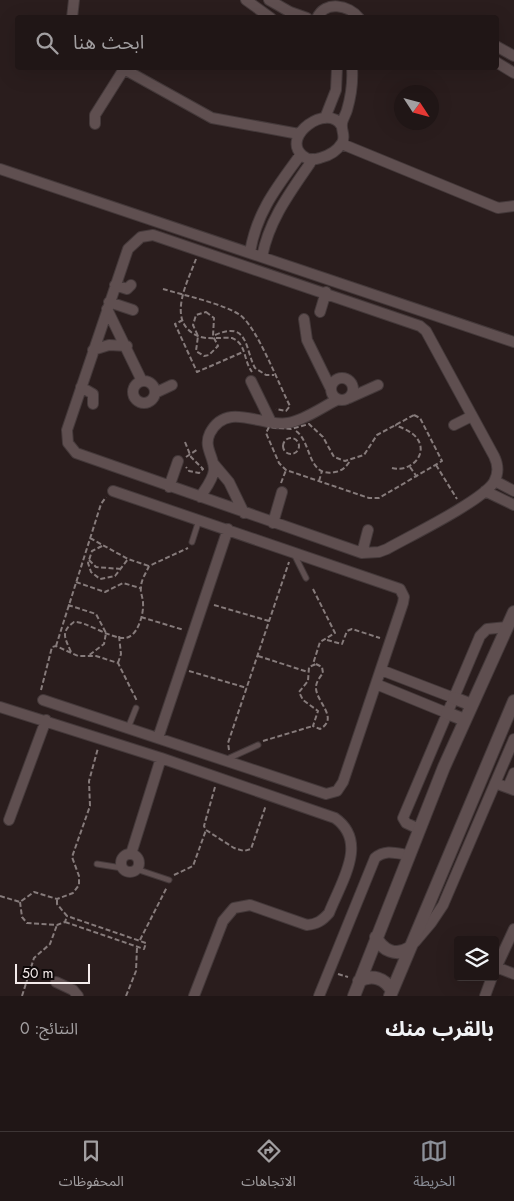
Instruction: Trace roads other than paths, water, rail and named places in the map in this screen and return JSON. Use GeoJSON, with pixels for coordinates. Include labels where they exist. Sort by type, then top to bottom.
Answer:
{"type":"FeatureCollection","features":[{"type":"Feature","properties":{"kind":"street"},"geometry":{"type":"LineString","coordinates":[[72,15],[74,0]]}},
{"type":"Feature","properties":{"kind":"street"},"geometry":{"type":"LineString","coordinates":[[246,0],[266,15]]}},
{"type":"Feature","properties":{"kind":"street"},"geometry":{"type":"LineString","coordinates":[[269,0],[298,15]]}},
{"type":"Feature","properties":{"kind":"street"},"geometry":{"type":"LineString","coordinates":[[319,15],[328,3],[342,3],[356,15]]}},
{"type":"Feature","properties":{"kind":"street"},"geometry":{"type":"LineString","coordinates":[[499,48],[514,56]]}},
{"type":"Feature","properties":{"kind":"street"},"geometry":{"type":"LineString","coordinates":[[499,64],[514,73]]}},
{"type":"Feature","properties":{"kind":"street"},"geometry":{"type":"LineString","coordinates":[[95,124],[95,116],[122,70]]}},
{"type":"Feature","properties":{"kind":"street"},"geometry":{"type":"LineString","coordinates":[[127,70],[212,118],[299,134]]}},
{"type":"Feature","properties":{"kind":"street"},"geometry":{"type":"LineString","coordinates":[[325,118],[336,90],[337,70]]}},
{"type":"Feature","properties":{"kind":"street"},"geometry":{"type":"LineString","coordinates":[[342,125],[336,119],[325,118],[309,124],[299,134],[296,146],[301,154],[313,159],[327,155],[342,144],[344,135],[342,125],[350,100],[352,70]]}},
{"type":"Feature","properties":{"kind":"street"},"geometry":{"type":"LineString","coordinates":[[342,144],[498,208],[514,206]]}},
{"type":"Feature","properties":{"kind":"street"},"geometry":{"type":"LineString","coordinates":[[250,252],[254,231],[265,204],[301,154]]}},
{"type":"Feature","properties":{"kind":"street"},"geometry":{"type":"LineString","coordinates":[[262,257],[267,236],[277,213],[313,159]]}},
{"type":"Feature","properties":{"kind":"street"},"geometry":{"type":"LineString","coordinates":[[0,169],[514,342]]}},
{"type":"Feature","properties":{"kind":"street"},"geometry":{"type":"LineString","coordinates":[[153,236],[326,292],[423,328],[496,460],[498,471],[494,481],[485,491],[461,507],[387,549],[371,554],[362,553],[81,457],[71,448],[67,430],[115,285],[128,250],[141,237],[153,236]]}},
{"type":"Feature","properties":{"kind":"street"},"geometry":{"type":"LineString","coordinates":[[115,285],[128,289],[131,286]]}},
{"type":"Feature","properties":{"kind":"street"},"geometry":{"type":"LineString","coordinates":[[320,312],[326,292]]}},
{"type":"Feature","properties":{"kind":"street"},"geometry":{"type":"LineString","coordinates":[[108,305],[133,310]]}},
{"type":"Feature","properties":{"kind":"street"},"geometry":{"type":"LineString","coordinates":[[108,305],[142,381],[153,386],[155,393]]}},
{"type":"Feature","properties":{"kind":"street"},"geometry":{"type":"LineString","coordinates":[[304,319],[307,340],[332,395],[337,400]]}},
{"type":"Feature","properties":{"kind":"street"},"geometry":{"type":"LineString","coordinates":[[93,350],[110,345],[127,346]]}},
{"type":"Feature","properties":{"kind":"street"},"geometry":{"type":"LineString","coordinates":[[252,377],[271,422]]}},
{"type":"Feature","properties":{"kind":"street"},"geometry":{"type":"LineString","coordinates":[[330,387],[334,380],[346,379],[353,388],[349,398]]}},
{"type":"Feature","properties":{"kind":"street"},"geometry":{"type":"LineString","coordinates":[[142,381],[134,388],[133,395],[137,401],[148,402],[155,393],[172,385]]}},
{"type":"Feature","properties":{"kind":"street"},"geometry":{"type":"LineString","coordinates":[[244,513],[229,482],[213,463],[208,453],[208,439],[217,424],[236,416],[280,424],[292,422],[337,400],[349,398],[378,385]]}},
{"type":"Feature","properties":{"kind":"street"},"geometry":{"type":"LineString","coordinates":[[80,386],[93,394],[93,404]]}},
{"type":"Feature","properties":{"kind":"street"},"geometry":{"type":"LineString","coordinates":[[454,425],[472,416]]}},
{"type":"Feature","properties":{"kind":"street"},"geometry":{"type":"LineString","coordinates":[[169,487],[178,462]]}},
{"type":"Feature","properties":{"kind":"street"},"geometry":{"type":"LineString","coordinates":[[200,497],[213,475],[213,463]]}},
{"type":"Feature","properties":{"kind":"street"},"geometry":{"type":"LineString","coordinates":[[494,481],[514,491]]}},
{"type":"Feature","properties":{"kind":"street"},"geometry":{"type":"LineString","coordinates":[[44,700],[158,738],[228,758],[326,794],[337,791],[344,782],[381,670],[403,603],[404,597],[400,588],[293,550],[113,491]]}},
{"type":"Feature","properties":{"kind":"street"},"geometry":{"type":"LineString","coordinates":[[485,491],[514,505]]}},
{"type":"Feature","properties":{"kind":"street"},"geometry":{"type":"LineString","coordinates":[[273,522],[282,492]]}},
{"type":"Feature","properties":{"kind":"street"},"geometry":{"type":"LineString","coordinates":[[158,738],[228,529]]}},
{"type":"Feature","properties":{"kind":"street"},"geometry":{"type":"LineString","coordinates":[[362,553],[368,530]]}},
{"type":"Feature","properties":{"kind":"street"},"geometry":{"type":"LineString","coordinates":[[354,996],[408,855],[465,720],[514,612]]}},
{"type":"Feature","properties":{"kind":"street"},"geometry":{"type":"LineString","coordinates":[[419,829],[406,822],[403,818],[480,636],[487,629],[507,627]]}},
{"type":"Feature","properties":{"kind":"street"},"geometry":{"type":"LineString","coordinates":[[381,670],[472,706]]}},
{"type":"Feature","properties":{"kind":"street"},"geometry":{"type":"LineString","coordinates":[[376,684],[465,720]]}},
{"type":"Feature","properties":{"kind":"street"},"geometry":{"type":"LineString","coordinates":[[391,994],[408,948],[514,702]]}},
{"type":"Feature","properties":{"kind":"street"},"geometry":{"type":"LineString","coordinates":[[0,708],[46,720],[269,795],[335,818],[346,828],[350,835],[353,851],[329,913],[323,920],[316,924],[307,925],[250,905],[242,904],[227,913],[194,996]]}},
{"type":"Feature","properties":{"kind":"street"},"geometry":{"type":"LineString","coordinates":[[9,820],[46,720]]}},
{"type":"Feature","properties":{"kind":"street"},"geometry":{"type":"LineString","coordinates":[[376,937],[382,946],[390,951],[400,952],[408,948],[424,932],[443,904],[502,767],[510,757],[514,739]]}},
{"type":"Feature","properties":{"kind":"street"},"geometry":{"type":"LineString","coordinates":[[131,854],[139,862],[136,870],[129,872],[122,868],[121,860],[131,854],[161,758]]}},
{"type":"Feature","properties":{"kind":"street"},"geometry":{"type":"LineString","coordinates":[[495,783],[511,788],[514,772],[502,767]]}},
{"type":"Feature","properties":{"kind":"street"},"geometry":{"type":"LineString","coordinates":[[319,996],[375,858],[381,853],[389,852],[408,855]]}},
{"type":"Feature","properties":{"kind":"street"},"geometry":{"type":"LineString","coordinates":[[499,962],[514,929]]}},
{"type":"Feature","properties":{"kind":"street"},"geometry":{"type":"LineString","coordinates":[[499,972],[514,974]]}},
{"type":"Feature","properties":{"kind":"street"},"geometry":{"type":"LineString","coordinates":[[360,981],[368,978],[378,978],[386,983],[391,994]]}},
{"type":"Feature","properties":{"kind":"street"},"geometry":{"type":"LineString","coordinates":[[485,996],[491,981]]}},
{"type":"Feature","properties":{"kind":"street"},"geometry":{"type":"LineString","coordinates":[[56,982],[73,990],[78,996]]}},
{"type":"Feature","properties":{"kind":"lane"},"geometry":{"type":"LineString","coordinates":[[191,544],[199,520]]}},
{"type":"Feature","properties":{"kind":"lane"},"geometry":{"type":"LineString","coordinates":[[293,550],[306,578]]}},
{"type":"Feature","properties":{"kind":"lane"},"geometry":{"type":"LineString","coordinates":[[128,728],[136,706]]}},
{"type":"Feature","properties":{"kind":"lane"},"geometry":{"type":"LineString","coordinates":[[228,758],[261,743]]}},
{"type":"Feature","properties":{"kind":"lane"},"geometry":{"type":"LineString","coordinates":[[97,864],[122,868]]}},
{"type":"Feature","properties":{"kind":"lane"},"geometry":{"type":"LineString","coordinates":[[136,870],[169,880]]}}]}
